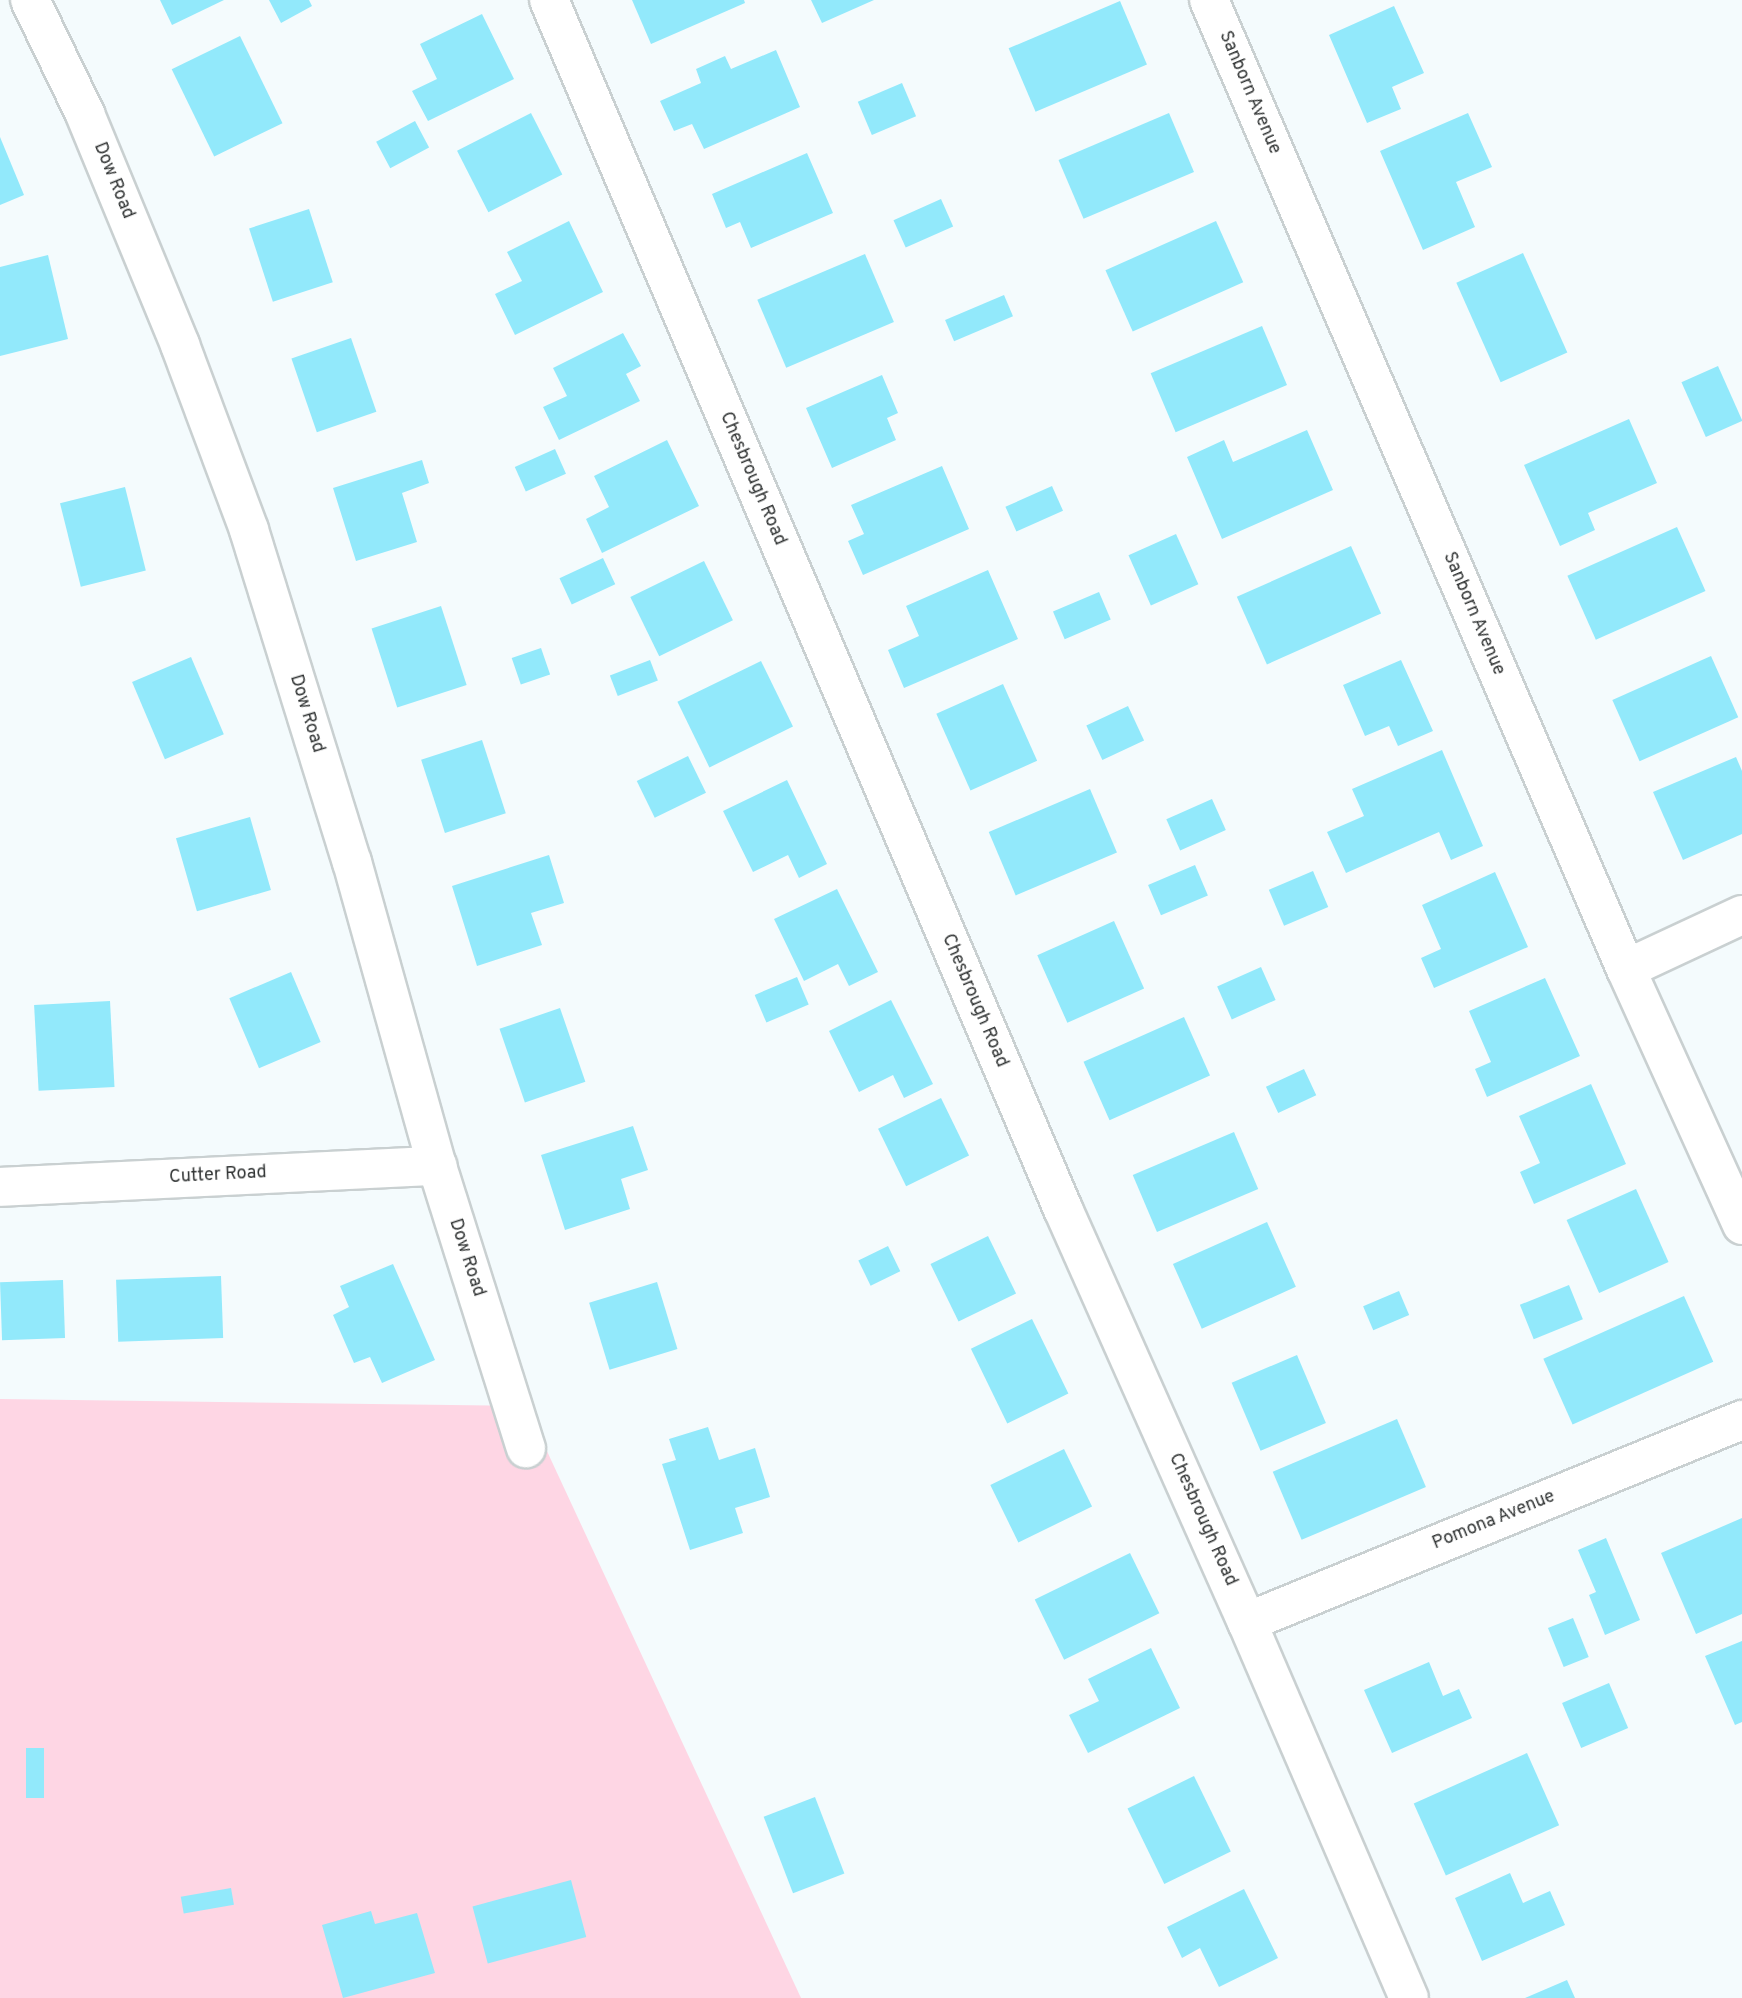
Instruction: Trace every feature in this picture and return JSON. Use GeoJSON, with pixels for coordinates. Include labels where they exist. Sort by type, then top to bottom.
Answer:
{"type":"FeatureCollection","features":[{"type":"Feature","properties":{"kind":"street","name":"Dow Road"},"geometry":{"type":"LineString","coordinates":[[30,0],[85,114],[175,332],[249,530],[352,862],[437,1166],[526,1448]]}},
{"type":"Feature","properties":{"kind":"street","name":"Chesbrough Road"},"geometry":{"type":"LineString","coordinates":[[549,0],[1041,1158],[1247,1622],[1409,1998]]}},
{"type":"Feature","properties":{"kind":"street","name":"Sanborn Avenue"},"geometry":{"type":"LineString","coordinates":[[1209,0],[1626,969],[1742,1225]]}},
{"type":"Feature","properties":{"kind":"street"},"geometry":{"type":"LineString","coordinates":[[1626,969],[1742,915]]}},
{"type":"Feature","properties":{"kind":"street","name":"Cutter Road"},"geometry":{"type":"LineString","coordinates":[[0,1187],[437,1166]]}},
{"type":"Feature","properties":{"kind":"street","name":"Pomona Avenue"},"geometry":{"type":"LineString","coordinates":[[1247,1622],[1742,1420]]}},
{"type":"Feature","properties":{"kind":"shaded area"},"geometry":{"type":"Polygon","coordinates":[[[0,1399],[526,1406],[801,1998],[0,1998],[0,1399]]]}},
{"type":"Feature","properties":{"kind":"building"},"geometry":{"type":"Polygon","coordinates":[[[160,0],[224,0],[172,25],[160,0]]]}},
{"type":"Feature","properties":{"kind":"building"},"geometry":{"type":"Polygon","coordinates":[[[269,0],[309,0],[312,6],[281,23],[269,0]]]}},
{"type":"Feature","properties":{"kind":"building"},"geometry":{"type":"Polygon","coordinates":[[[632,0],[744,0],[745,3],[651,44],[632,0]]]}},
{"type":"Feature","properties":{"kind":"building"},"geometry":{"type":"Polygon","coordinates":[[[811,0],[874,0],[822,23],[811,0]]]}},
{"type":"Feature","properties":{"kind":"building"},"geometry":{"type":"Polygon","coordinates":[[[1120,1],[1147,65],[1036,112],[1009,48],[1120,1]]]}},
{"type":"Feature","properties":{"kind":"building"},"geometry":{"type":"Polygon","coordinates":[[[1394,6],[1424,73],[1392,87],[1401,109],[1367,123],[1329,35],[1394,6]]]}},
{"type":"Feature","properties":{"kind":"building"},"geometry":{"type":"Polygon","coordinates":[[[482,14],[514,79],[428,121],[412,91],[437,79],[420,44],[482,14]]]}},
{"type":"Feature","properties":{"kind":"building"},"geometry":{"type":"Polygon","coordinates":[[[240,36],[283,123],[214,156],[172,69],[240,36]]]}},
{"type":"Feature","properties":{"kind":"building"},"geometry":{"type":"Polygon","coordinates":[[[776,50],[800,107],[704,149],[692,124],[674,131],[660,101],[701,83],[696,69],[725,56],[731,69],[776,50]]]}},
{"type":"Feature","properties":{"kind":"building"},"geometry":{"type":"Polygon","coordinates":[[[902,83],[916,116],[872,135],[858,102],[902,83]]]}},
{"type":"Feature","properties":{"kind":"building"},"geometry":{"type":"Polygon","coordinates":[[[531,113],[562,174],[488,212],[457,151],[531,113]]]}},
{"type":"Feature","properties":{"kind":"building"},"geometry":{"type":"Polygon","coordinates":[[[1169,113],[1194,172],[1084,219],[1059,160],[1169,113]]]}},
{"type":"Feature","properties":{"kind":"building"},"geometry":{"type":"Polygon","coordinates":[[[1468,113],[1492,167],[1456,182],[1475,227],[1423,250],[1380,151],[1468,113]]]}},
{"type":"Feature","properties":{"kind":"building"},"geometry":{"type":"Polygon","coordinates":[[[415,121],[429,147],[390,168],[376,142],[415,121]]]}},
{"type":"Feature","properties":{"kind":"building"},"geometry":{"type":"Polygon","coordinates":[[[0,137],[24,195],[0,205],[0,137]]]}},
{"type":"Feature","properties":{"kind":"building"},"geometry":{"type":"Polygon","coordinates":[[[807,153],[833,213],[751,248],[740,222],[726,228],[712,194],[807,153]]]}},
{"type":"Feature","properties":{"kind":"building"},"geometry":{"type":"Polygon","coordinates":[[[941,199],[953,226],[906,248],[893,220],[941,199]]]}},
{"type":"Feature","properties":{"kind":"building"},"geometry":{"type":"Polygon","coordinates":[[[309,209],[333,282],[273,302],[249,228],[309,209]]]}},
{"type":"Feature","properties":{"kind":"building"},"geometry":{"type":"Polygon","coordinates":[[[569,221],[603,292],[515,335],[495,294],[522,281],[507,252],[569,221]]]}},
{"type":"Feature","properties":{"kind":"building"},"geometry":{"type":"Polygon","coordinates":[[[1216,221],[1243,282],[1133,331],[1105,270],[1216,221]]]}},
{"type":"Feature","properties":{"kind":"building"},"geometry":{"type":"Polygon","coordinates":[[[1523,253],[1567,353],[1501,382],[1456,283],[1523,253]]]}},
{"type":"Feature","properties":{"kind":"building"},"geometry":{"type":"Polygon","coordinates":[[[865,254],[894,322],[786,368],[757,300],[865,254]]]}},
{"type":"Feature","properties":{"kind":"building"},"geometry":{"type":"Polygon","coordinates":[[[48,255],[68,339],[0,356],[0,267],[48,255]]]}},
{"type":"Feature","properties":{"kind":"building"},"geometry":{"type":"Polygon","coordinates":[[[1004,295],[1013,316],[954,341],[945,320],[1004,295]]]}},
{"type":"Feature","properties":{"kind":"building"},"geometry":{"type":"Polygon","coordinates":[[[1262,326],[1287,385],[1176,432],[1151,373],[1262,326]]]}},
{"type":"Feature","properties":{"kind":"building"},"geometry":{"type":"Polygon","coordinates":[[[623,333],[641,366],[626,374],[640,401],[559,440],[543,407],[567,396],[553,368],[623,333]]]}},
{"type":"Feature","properties":{"kind":"building"},"geometry":{"type":"Polygon","coordinates":[[[351,338],[376,412],[317,432],[291,359],[351,338]]]}},
{"type":"Feature","properties":{"kind":"building"},"geometry":{"type":"Polygon","coordinates":[[[1718,366],[1742,421],[1706,437],[1681,382],[1718,366]]]}},
{"type":"Feature","properties":{"kind":"building"},"geometry":{"type":"Polygon","coordinates":[[[882,375],[898,413],[887,418],[896,440],[832,468],[806,408],[882,375]]]}},
{"type":"Feature","properties":{"kind":"building"},"geometry":{"type":"Polygon","coordinates":[[[1629,419],[1657,483],[1588,513],[1595,530],[1560,546],[1524,465],[1629,419]]]}},
{"type":"Feature","properties":{"kind":"building"},"geometry":{"type":"Polygon","coordinates":[[[1307,430],[1333,490],[1222,539],[1187,457],[1224,440],[1233,462],[1307,430]]]}},
{"type":"Feature","properties":{"kind":"building"},"geometry":{"type":"Polygon","coordinates":[[[667,440],[699,506],[602,553],[586,519],[609,507],[594,476],[667,440]]]}},
{"type":"Feature","properties":{"kind":"building"},"geometry":{"type":"Polygon","coordinates":[[[555,449],[566,474],[526,492],[515,467],[555,449]]]}},
{"type":"Feature","properties":{"kind":"building"},"geometry":{"type":"Polygon","coordinates":[[[422,460],[429,483],[402,493],[417,542],[356,561],[333,488],[422,460]]]}},
{"type":"Feature","properties":{"kind":"building"},"geometry":{"type":"Polygon","coordinates":[[[942,466],[969,529],[863,575],[848,541],[864,534],[851,505],[942,466]]]}},
{"type":"Feature","properties":{"kind":"building"},"geometry":{"type":"Polygon","coordinates":[[[1052,486],[1063,511],[1016,531],[1005,507],[1052,486]]]}},
{"type":"Feature","properties":{"kind":"building"},"geometry":{"type":"Polygon","coordinates":[[[125,487],[146,570],[81,587],[60,503],[125,487]]]}},
{"type":"Feature","properties":{"kind":"building"},"geometry":{"type":"Polygon","coordinates":[[[1677,527],[1705,591],[1596,640],[1567,576],[1677,527]]]}},
{"type":"Feature","properties":{"kind":"building"},"geometry":{"type":"Polygon","coordinates":[[[1176,534],[1198,584],[1151,605],[1128,555],[1176,534]]]}},
{"type":"Feature","properties":{"kind":"building"},"geometry":{"type":"Polygon","coordinates":[[[1351,546],[1381,614],[1267,664],[1237,597],[1351,546]]]}},
{"type":"Feature","properties":{"kind":"building"},"geometry":{"type":"Polygon","coordinates":[[[603,558],[615,584],[572,605],[559,578],[603,558]]]}},
{"type":"Feature","properties":{"kind":"building"},"geometry":{"type":"Polygon","coordinates":[[[704,561],[733,620],[659,656],[630,597],[704,561]]]}},
{"type":"Feature","properties":{"kind":"building"},"geometry":{"type":"Polygon","coordinates":[[[988,570],[1018,639],[904,688],[888,650],[919,636],[906,606],[988,570]]]}},
{"type":"Feature","properties":{"kind":"building"},"geometry":{"type":"Polygon","coordinates":[[[1099,592],[1111,620],[1065,639],[1053,612],[1099,592]]]}},
{"type":"Feature","properties":{"kind":"building"},"geometry":{"type":"Polygon","coordinates":[[[441,606],[467,685],[397,707],[372,629],[441,606]]]}},
{"type":"Feature","properties":{"kind":"building"},"geometry":{"type":"Polygon","coordinates":[[[541,648],[550,674],[521,685],[512,658],[541,648]]]}},
{"type":"Feature","properties":{"kind":"building"},"geometry":{"type":"Polygon","coordinates":[[[1711,656],[1738,717],[1640,761],[1612,700],[1711,656]]]}},
{"type":"Feature","properties":{"kind":"building"},"geometry":{"type":"Polygon","coordinates":[[[191,657],[224,734],[165,759],[132,682],[191,657]]]}},
{"type":"Feature","properties":{"kind":"building"},"geometry":{"type":"Polygon","coordinates":[[[650,660],[658,681],[618,696],[610,675],[650,660]]]}},
{"type":"Feature","properties":{"kind":"building"},"geometry":{"type":"Polygon","coordinates":[[[1401,660],[1433,731],[1398,746],[1389,726],[1365,736],[1343,685],[1401,660]]]}},
{"type":"Feature","properties":{"kind":"building"},"geometry":{"type":"Polygon","coordinates":[[[761,661],[793,727],[709,767],[677,702],[761,661]]]}},
{"type":"Feature","properties":{"kind":"building"},"geometry":{"type":"Polygon","coordinates":[[[1003,684],[1037,761],[970,790],[936,714],[1003,684]]]}},
{"type":"Feature","properties":{"kind":"building"},"geometry":{"type":"Polygon","coordinates":[[[1128,706],[1144,740],[1102,760],[1086,725],[1128,706]]]}},
{"type":"Feature","properties":{"kind":"building"},"geometry":{"type":"Polygon","coordinates":[[[482,740],[506,813],[445,833],[421,760],[482,740]]]}},
{"type":"Feature","properties":{"kind":"building"},"geometry":{"type":"Polygon","coordinates":[[[1442,750],[1483,846],[1451,860],[1439,832],[1346,873],[1327,832],[1364,816],[1352,789],[1442,750]]]}},
{"type":"Feature","properties":{"kind":"building"},"geometry":{"type":"Polygon","coordinates":[[[688,756],[706,793],[655,818],[637,781],[688,756]]]}},
{"type":"Feature","properties":{"kind":"building"},"geometry":{"type":"Polygon","coordinates":[[[1736,757],[1742,771],[1742,834],[1683,860],[1653,792],[1736,757]]]}},
{"type":"Feature","properties":{"kind":"building"},"geometry":{"type":"Polygon","coordinates":[[[787,780],[827,864],[799,878],[788,855],[753,872],[723,811],[787,780]]]}},
{"type":"Feature","properties":{"kind":"building"},"geometry":{"type":"Polygon","coordinates":[[[1090,789],[1117,853],[1016,895],[989,832],[1090,789]]]}},
{"type":"Feature","properties":{"kind":"building"},"geometry":{"type":"Polygon","coordinates":[[[1212,799],[1226,830],[1180,850],[1166,819],[1212,799]]]}},
{"type":"Feature","properties":{"kind":"building"},"geometry":{"type":"Polygon","coordinates":[[[250,817],[271,890],[197,911],[176,838],[250,817]]]}},
{"type":"Feature","properties":{"kind":"building"},"geometry":{"type":"Polygon","coordinates":[[[549,855],[564,903],[531,913],[542,945],[477,966],[452,886],[549,855]]]}},
{"type":"Feature","properties":{"kind":"building"},"geometry":{"type":"Polygon","coordinates":[[[1195,865],[1208,895],[1161,915],[1148,885],[1195,865]]]}},
{"type":"Feature","properties":{"kind":"building"},"geometry":{"type":"Polygon","coordinates":[[[1313,871],[1328,907],[1284,926],[1269,890],[1313,871]]]}},
{"type":"Feature","properties":{"kind":"building"},"geometry":{"type":"Polygon","coordinates":[[[1495,872],[1528,947],[1434,988],[1421,958],[1441,949],[1422,905],[1495,872]]]}},
{"type":"Feature","properties":{"kind":"building"},"geometry":{"type":"Polygon","coordinates":[[[837,889],[878,972],[849,986],[838,964],[804,981],[774,919],[837,889]]]}},
{"type":"Feature","properties":{"kind":"building"},"geometry":{"type":"Polygon","coordinates":[[[1114,921],[1144,989],[1067,1023],[1037,955],[1114,921]]]}},
{"type":"Feature","properties":{"kind":"building"},"geometry":{"type":"Polygon","coordinates":[[[1261,967],[1276,1000],[1232,1019],[1217,987],[1261,967]]]}},
{"type":"Feature","properties":{"kind":"building"},"geometry":{"type":"Polygon","coordinates":[[[291,972],[321,1042],[259,1068],[229,998],[291,972]]]}},
{"type":"Feature","properties":{"kind":"building"},"geometry":{"type":"Polygon","coordinates":[[[797,977],[809,1005],[766,1023],[755,995],[797,977]]]}},
{"type":"Feature","properties":{"kind":"building"},"geometry":{"type":"Polygon","coordinates":[[[1545,978],[1580,1056],[1487,1097],[1475,1069],[1491,1062],[1469,1011],[1545,978]]]}},
{"type":"Feature","properties":{"kind":"building"},"geometry":{"type":"Polygon","coordinates":[[[891,1000],[933,1084],[904,1098],[893,1075],[859,1092],[829,1031],[891,1000]]]}},
{"type":"Feature","properties":{"kind":"building"},"geometry":{"type":"Polygon","coordinates":[[[110,1001],[115,1087],[39,1091],[34,1005],[110,1001]]]}},
{"type":"Feature","properties":{"kind":"building"},"geometry":{"type":"Polygon","coordinates":[[[560,1008],[585,1082],[525,1103],[499,1029],[560,1008]]]}},
{"type":"Feature","properties":{"kind":"building"},"geometry":{"type":"Polygon","coordinates":[[[1184,1017],[1210,1075],[1110,1120],[1084,1062],[1184,1017]]]}},
{"type":"Feature","properties":{"kind":"building"},"geometry":{"type":"Polygon","coordinates":[[[1304,1069],[1316,1095],[1278,1113],[1266,1087],[1304,1069]]]}},
{"type":"Feature","properties":{"kind":"building"},"geometry":{"type":"Polygon","coordinates":[[[1591,1084],[1626,1164],[1534,1204],[1520,1172],[1540,1163],[1519,1116],[1591,1084]]]}},
{"type":"Feature","properties":{"kind":"building"},"geometry":{"type":"Polygon","coordinates":[[[941,1098],[969,1156],[906,1186],[878,1129],[941,1098]]]}},
{"type":"Feature","properties":{"kind":"building"},"geometry":{"type":"Polygon","coordinates":[[[633,1126],[648,1170],[621,1179],[630,1209],[565,1230],[541,1155],[633,1126]]]}},
{"type":"Feature","properties":{"kind":"building"},"geometry":{"type":"Polygon","coordinates":[[[1234,1132],[1258,1189],[1157,1232],[1133,1175],[1234,1132]]]}},
{"type":"Feature","properties":{"kind":"building"},"geometry":{"type":"Polygon","coordinates":[[[1636,1189],[1669,1262],[1599,1293],[1567,1220],[1636,1189]]]}},
{"type":"Feature","properties":{"kind":"building"},"geometry":{"type":"Polygon","coordinates":[[[1267,1222],[1296,1287],[1202,1329],[1173,1264],[1267,1222]]]}},
{"type":"Feature","properties":{"kind":"building"},"geometry":{"type":"Polygon","coordinates":[[[988,1236],[1016,1294],[959,1322],[930,1264],[988,1236]]]}},
{"type":"Feature","properties":{"kind":"building"},"geometry":{"type":"Polygon","coordinates":[[[888,1246],[900,1271],[871,1286],[858,1260],[888,1246]]]}},
{"type":"Feature","properties":{"kind":"building"},"geometry":{"type":"Polygon","coordinates":[[[393,1264],[435,1360],[382,1383],[370,1357],[354,1363],[333,1315],[349,1307],[340,1286],[393,1264]]]}},
{"type":"Feature","properties":{"kind":"building"},"geometry":{"type":"Polygon","coordinates":[[[221,1276],[223,1338],[118,1342],[116,1280],[221,1276]]]}},
{"type":"Feature","properties":{"kind":"building"},"geometry":{"type":"Polygon","coordinates":[[[63,1280],[65,1338],[2,1340],[0,1282],[63,1280]]]}},
{"type":"Feature","properties":{"kind":"building"},"geometry":{"type":"Polygon","coordinates":[[[657,1282],[677,1349],[610,1370],[589,1303],[657,1282]]]}},
{"type":"Feature","properties":{"kind":"building"},"geometry":{"type":"Polygon","coordinates":[[[1569,1285],[1583,1319],[1534,1339],[1520,1305],[1569,1285]]]}},
{"type":"Feature","properties":{"kind":"building"},"geometry":{"type":"Polygon","coordinates":[[[1399,1291],[1409,1315],[1373,1330],[1363,1306],[1399,1291]]]}},
{"type":"Feature","properties":{"kind":"building"},"geometry":{"type":"Polygon","coordinates":[[[1684,1296],[1713,1362],[1573,1424],[1543,1359],[1684,1296]]]}},
{"type":"Feature","properties":{"kind":"building"},"geometry":{"type":"Polygon","coordinates":[[[1032,1319],[1068,1394],[1007,1423],[971,1349],[1032,1319]]]}},
{"type":"Feature","properties":{"kind":"building"},"geometry":{"type":"Polygon","coordinates":[[[1297,1355],[1326,1423],[1261,1451],[1232,1383],[1297,1355]]]}},
{"type":"Feature","properties":{"kind":"building"},"geometry":{"type":"Polygon","coordinates":[[[1397,1419],[1426,1487],[1302,1540],[1273,1472],[1397,1419]]]}},
{"type":"Feature","properties":{"kind":"building"},"geometry":{"type":"Polygon","coordinates":[[[708,1427],[719,1460],[755,1448],[770,1497],[735,1508],[743,1533],[690,1550],[662,1464],[676,1460],[669,1439],[708,1427]]]}},
{"type":"Feature","properties":{"kind":"building"},"geometry":{"type":"Polygon","coordinates":[[[1064,1449],[1092,1507],[1018,1542],[990,1485],[1064,1449]]]}},
{"type":"Feature","properties":{"kind":"building"},"geometry":{"type":"Polygon","coordinates":[[[1742,1518],[1742,1614],[1696,1634],[1661,1553],[1742,1518]]]}},
{"type":"Feature","properties":{"kind":"building"},"geometry":{"type":"Polygon","coordinates":[[[1606,1538],[1640,1620],[1605,1635],[1589,1595],[1596,1592],[1578,1550],[1606,1538]]]}},
{"type":"Feature","properties":{"kind":"building"},"geometry":{"type":"Polygon","coordinates":[[[1130,1553],[1159,1613],[1064,1660],[1035,1599],[1130,1553]]]}},
{"type":"Feature","properties":{"kind":"building"},"geometry":{"type":"Polygon","coordinates":[[[1573,1618],[1589,1657],[1564,1667],[1548,1628],[1573,1618]]]}},
{"type":"Feature","properties":{"kind":"building"},"geometry":{"type":"Polygon","coordinates":[[[1742,1641],[1742,1722],[1735,1725],[1705,1656],[1742,1641]]]}},
{"type":"Feature","properties":{"kind":"building"},"geometry":{"type":"Polygon","coordinates":[[[1151,1648],[1180,1708],[1088,1753],[1069,1715],[1099,1701],[1088,1679],[1151,1648]]]}},
{"type":"Feature","properties":{"kind":"building"},"geometry":{"type":"Polygon","coordinates":[[[1429,1662],[1443,1696],[1459,1689],[1472,1718],[1392,1753],[1364,1690],[1429,1662]]]}},
{"type":"Feature","properties":{"kind":"building"},"geometry":{"type":"Polygon","coordinates":[[[1609,1683],[1628,1728],[1581,1748],[1562,1703],[1609,1683]]]}},
{"type":"Feature","properties":{"kind":"building"},"geometry":{"type":"Polygon","coordinates":[[[26,1748],[44,1748],[44,1798],[26,1798],[26,1748]]]}},
{"type":"Feature","properties":{"kind":"building"},"geometry":{"type":"Polygon","coordinates":[[[1527,1753],[1559,1825],[1446,1876],[1414,1803],[1527,1753]]]}},
{"type":"Feature","properties":{"kind":"building"},"geometry":{"type":"Polygon","coordinates":[[[1194,1776],[1231,1851],[1164,1884],[1127,1808],[1194,1776]]]}},
{"type":"Feature","properties":{"kind":"building"},"geometry":{"type":"Polygon","coordinates":[[[815,1797],[844,1874],[793,1893],[764,1817],[815,1797]]]}},
{"type":"Feature","properties":{"kind":"building"},"geometry":{"type":"Polygon","coordinates":[[[1510,1873],[1523,1903],[1550,1891],[1565,1925],[1482,1961],[1455,1898],[1510,1873]]]}},
{"type":"Feature","properties":{"kind":"building"},"geometry":{"type":"Polygon","coordinates":[[[571,1880],[586,1937],[488,1963],[472,1906],[571,1880]]]}},
{"type":"Feature","properties":{"kind":"building"},"geometry":{"type":"Polygon","coordinates":[[[231,1888],[234,1905],[184,1914],[181,1897],[231,1888]]]}},
{"type":"Feature","properties":{"kind":"building"},"geometry":{"type":"Polygon","coordinates":[[[1244,1889],[1278,1958],[1219,1987],[1200,1948],[1182,1958],[1167,1927],[1244,1889]]]}},
{"type":"Feature","properties":{"kind":"building"},"geometry":{"type":"Polygon","coordinates":[[[371,1911],[375,1924],[417,1913],[435,1973],[343,1998],[322,1925],[371,1911]]]}},
{"type":"Feature","properties":{"kind":"building"},"geometry":{"type":"Polygon","coordinates":[[[1567,1980],[1575,1998],[1525,1998],[1567,1980]]]}}]}
